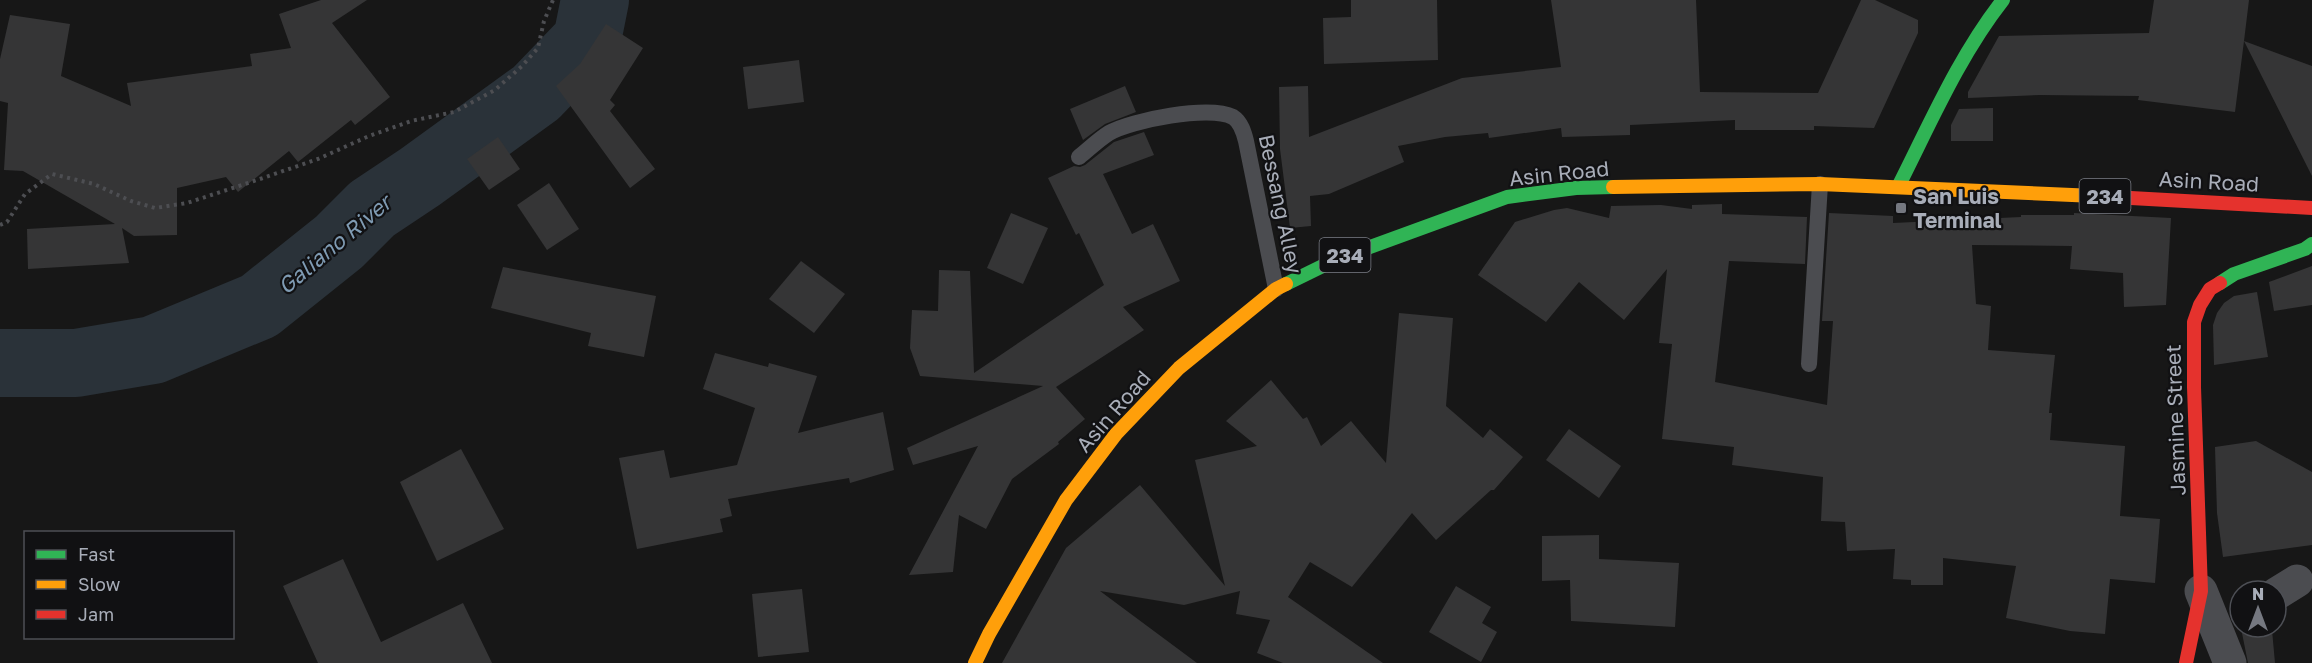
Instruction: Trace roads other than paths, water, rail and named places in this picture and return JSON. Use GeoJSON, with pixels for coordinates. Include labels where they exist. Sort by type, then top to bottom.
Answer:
{"type":"FeatureCollection","features":[{"type":"Feature","properties":{"kind":"main road"},"geometry":{"type":"LineString","coordinates":[[1898,187],[1968,49],[2003,0]]}},
{"type":"Feature","properties":{"kind":"main road","name":"Asin Road"},"geometry":{"type":"LineString","coordinates":[[975,663],[989,634],[1066,500],[1116,434],[1179,368],[1276,289],[1337,259],[1507,197],[1576,188],[1820,184],[2312,208]]}},
{"type":"Feature","properties":{"kind":"main road","name":"Jasmine Street"},"geometry":{"type":"LineString","coordinates":[[2186,663],[2201,591],[2193,387],[2193,322],[2200,305],[2211,289],[2234,274],[2305,249],[2312,244]]}},
{"type":"Feature","properties":{"kind":"street"},"geometry":{"type":"LineString","coordinates":[[2201,591],[2228,623]]}},
{"type":"Feature","properties":{"kind":"street"},"geometry":{"type":"LineString","coordinates":[[2229,639],[2230,663]]}},
{"type":"Feature","properties":{"kind":"lane","name":"Bessang Alley"},"geometry":{"type":"LineString","coordinates":[[1079,157],[1109,133],[1138,122],[1170,115],[1213,114],[1233,117],[1242,126],[1246,141],[1276,289]]}},
{"type":"Feature","properties":{"kind":"lane"},"geometry":{"type":"LineString","coordinates":[[1809,364],[1820,184]]}},
{"type":"Feature","properties":{"kind":"waterway","name":"Galiano River"},"geometry":{"type":"LineString","coordinates":[[0,363],[76,363],[153,350],[259,306],[339,242],[372,209],[536,93],[587,40],[595,0]]}},
{"type":"Feature","properties":{"kind":"place","name":"San Luis Terminal"},"geometry":{"type":"Point","coordinates":[1901,208]}}]}
